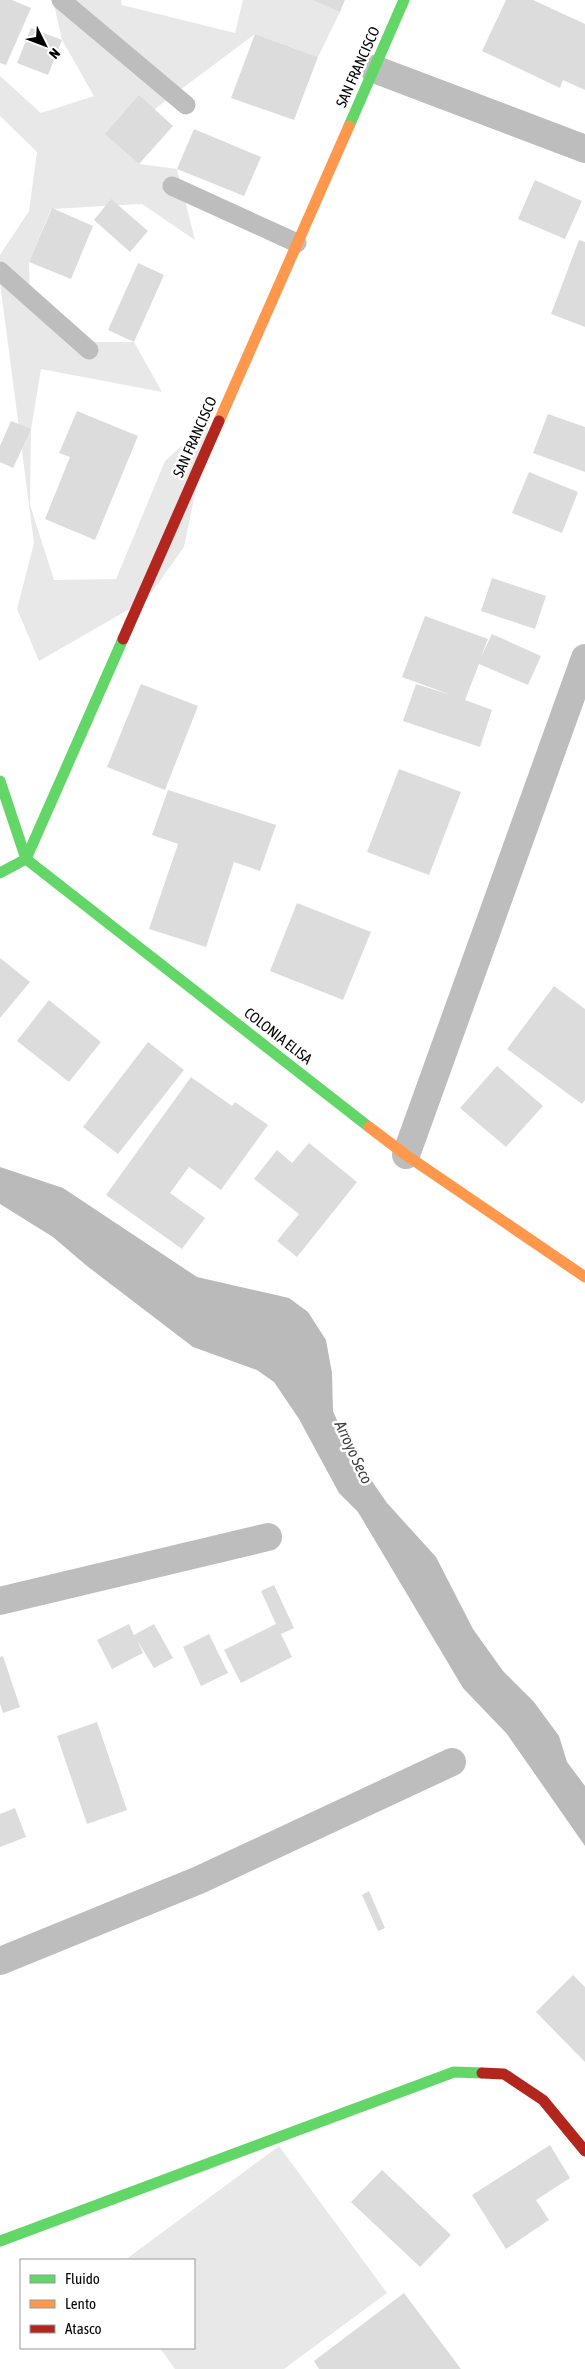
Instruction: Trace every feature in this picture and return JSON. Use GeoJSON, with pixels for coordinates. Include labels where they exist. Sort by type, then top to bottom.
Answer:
{"type":"FeatureCollection","features":[{"type":"Feature","properties":{"kind":"street","name":"SAN FRANCISCO"},"geometry":{"type":"LineString","coordinates":[[26,859],[404,0]]}},
{"type":"Feature","properties":{"kind":"street"},"geometry":{"type":"LineString","coordinates":[[374,69],[585,150]]}},
{"type":"Feature","properties":{"kind":"street"},"geometry":{"type":"LineString","coordinates":[[406,1155],[585,658]]}},
{"type":"Feature","properties":{"kind":"street"},"geometry":{"type":"LineString","coordinates":[[0,781],[26,859],[0,873]]}},
{"type":"Feature","properties":{"kind":"street","name":"COLONIA ELISA"},"geometry":{"type":"LineString","coordinates":[[26,859],[406,1155],[585,1278]]}},
{"type":"Feature","properties":{"kind":"street"},"geometry":{"type":"LineString","coordinates":[[2,1594],[268,1537]]}},
{"type":"Feature","properties":{"kind":"street"},"geometry":{"type":"LineString","coordinates":[[0,1962],[199,1880],[452,1762]]}},
{"type":"Feature","properties":{"kind":"street"},"geometry":{"type":"LineString","coordinates":[[0,2241],[454,2072],[504,2074],[543,2100],[585,2151]]}},
{"type":"Feature","properties":{"kind":"lane"},"geometry":{"type":"LineString","coordinates":[[62,0],[186,105]]}},
{"type":"Feature","properties":{"kind":"lane"},"geometry":{"type":"LineString","coordinates":[[172,186],[297,243]]}},
{"type":"Feature","properties":{"kind":"lane"},"geometry":{"type":"LineString","coordinates":[[0,271],[89,350]]}},
{"type":"Feature","properties":{"kind":"shaded area"},"geometry":{"type":"Polygon","coordinates":[[[53,0],[121,0],[122,5],[235,33],[243,0],[332,0],[340,12],[318,57],[255,34],[156,108],[139,164],[177,169],[195,240],[142,204],[51,209],[29,262],[30,300],[76,342],[134,342],[162,392],[41,369],[31,429],[30,505],[54,580],[116,579],[165,461],[210,420],[184,547],[147,599],[39,661],[17,609],[34,543],[0,283],[0,255],[29,211],[37,152],[0,116],[0,76],[41,113],[94,96],[62,40],[53,0]]]}},
{"type":"Feature","properties":{"kind":"shaded area"},"geometry":{"type":"Polygon","coordinates":[[[0,1167],[63,1188],[197,1277],[289,1298],[308,1312],[326,1340],[332,1373],[333,1411],[349,1448],[387,1503],[436,1557],[473,1629],[503,1671],[534,1702],[559,1736],[567,1762],[585,1786],[585,1846],[507,1734],[463,1688],[358,1512],[339,1493],[299,1419],[274,1382],[257,1370],[193,1347],[87,1266],[53,1237],[0,1204],[0,1167]]]}},
{"type":"Feature","properties":{"kind":"shaded area"},"geometry":{"type":"Polygon","coordinates":[[[279,2146],[387,2293],[284,2369],[175,2369],[161,2349],[195,2349],[195,2259],[126,2259],[279,2146]]]}},
{"type":"Feature","properties":{"kind":"building"},"geometry":{"type":"Polygon","coordinates":[[[0,0],[12,0],[31,8],[6,65],[0,63],[0,0]]]}},
{"type":"Feature","properties":{"kind":"building"},"geometry":{"type":"Polygon","coordinates":[[[313,0],[345,0],[340,12],[313,0]]]}},
{"type":"Feature","properties":{"kind":"building"},"geometry":{"type":"Polygon","coordinates":[[[506,0],[533,0],[585,24],[585,90],[563,80],[560,88],[482,51],[506,0]]]}},
{"type":"Feature","properties":{"kind":"building"},"geometry":{"type":"Polygon","coordinates":[[[31,28],[62,40],[48,75],[17,63],[31,28]]]}},
{"type":"Feature","properties":{"kind":"building"},"geometry":{"type":"Polygon","coordinates":[[[255,34],[318,57],[294,120],[231,98],[255,34]]]}},
{"type":"Feature","properties":{"kind":"building"},"geometry":{"type":"Polygon","coordinates":[[[139,95],[173,126],[139,164],[105,134],[139,95]]]}},
{"type":"Feature","properties":{"kind":"building"},"geometry":{"type":"Polygon","coordinates":[[[194,129],[261,157],[244,196],[177,169],[194,129]]]}},
{"type":"Feature","properties":{"kind":"building"},"geometry":{"type":"Polygon","coordinates":[[[535,180],[582,201],[565,239],[518,219],[535,180]]]}},
{"type":"Feature","properties":{"kind":"building"},"geometry":{"type":"Polygon","coordinates":[[[111,199],[148,231],[130,252],[94,220],[111,199]]]}},
{"type":"Feature","properties":{"kind":"building"},"geometry":{"type":"Polygon","coordinates":[[[52,208],[93,226],[71,279],[29,262],[52,208]]]}},
{"type":"Feature","properties":{"kind":"building"},"geometry":{"type":"Polygon","coordinates":[[[579,240],[585,242],[585,327],[551,314],[579,240]]]}},
{"type":"Feature","properties":{"kind":"building"},"geometry":{"type":"Polygon","coordinates":[[[138,263],[164,275],[134,342],[108,330],[138,263]]]}},
{"type":"Feature","properties":{"kind":"building"},"geometry":{"type":"Polygon","coordinates":[[[77,411],[138,436],[95,540],[45,519],[70,457],[59,453],[77,411]]]}},
{"type":"Feature","properties":{"kind":"building"},"geometry":{"type":"Polygon","coordinates":[[[548,414],[585,427],[585,472],[533,453],[548,414]]]}},
{"type":"Feature","properties":{"kind":"building"},"geometry":{"type":"Polygon","coordinates":[[[11,421],[31,429],[13,468],[0,462],[0,446],[11,421]]]}},
{"type":"Feature","properties":{"kind":"building"},"geometry":{"type":"Polygon","coordinates":[[[529,472],[578,492],[562,533],[512,513],[529,472]]]}},
{"type":"Feature","properties":{"kind":"building"},"geometry":{"type":"Polygon","coordinates":[[[492,578],[546,596],[535,629],[481,611],[492,578]]]}},
{"type":"Feature","properties":{"kind":"building"},"geometry":{"type":"Polygon","coordinates":[[[425,616],[488,639],[481,657],[492,634],[541,656],[528,685],[479,664],[465,700],[492,710],[480,747],[403,721],[416,684],[451,695],[402,677],[425,616]]]}},
{"type":"Feature","properties":{"kind":"building"},"geometry":{"type":"Polygon","coordinates":[[[141,684],[198,706],[165,790],[107,767],[141,684]]]}},
{"type":"Feature","properties":{"kind":"building"},"geometry":{"type":"Polygon","coordinates":[[[399,769],[461,792],[429,875],[367,852],[399,769]]]}},
{"type":"Feature","properties":{"kind":"building"},"geometry":{"type":"Polygon","coordinates":[[[168,790],[276,825],[260,871],[234,862],[206,947],[149,929],[178,844],[152,835],[168,790]]]}},
{"type":"Feature","properties":{"kind":"building"},"geometry":{"type":"Polygon","coordinates":[[[297,903],[371,932],[343,1000],[270,971],[297,903]]]}},
{"type":"Feature","properties":{"kind":"building"},"geometry":{"type":"Polygon","coordinates":[[[0,958],[30,982],[0,1018],[0,958]]]}},
{"type":"Feature","properties":{"kind":"building"},"geometry":{"type":"Polygon","coordinates":[[[554,986],[585,1009],[585,1100],[582,1104],[507,1049],[554,986]]]}},
{"type":"Feature","properties":{"kind":"building"},"geometry":{"type":"Polygon","coordinates":[[[49,1000],[101,1042],[69,1082],[17,1041],[49,1000]]]}},
{"type":"Feature","properties":{"kind":"building"},"geometry":{"type":"Polygon","coordinates":[[[148,1042],[184,1070],[118,1154],[83,1127],[148,1042]]]}},
{"type":"Feature","properties":{"kind":"building"},"geometry":{"type":"Polygon","coordinates":[[[497,1066],[543,1106],[506,1147],[460,1108],[497,1066]]]}},
{"type":"Feature","properties":{"kind":"building"},"geometry":{"type":"Polygon","coordinates":[[[191,1077],[232,1106],[235,1102],[268,1125],[221,1190],[189,1167],[170,1193],[205,1218],[182,1249],[106,1195],[191,1077]]]}},
{"type":"Feature","properties":{"kind":"building"},"geometry":{"type":"Polygon","coordinates":[[[309,1143],[357,1182],[297,1257],[277,1241],[299,1214],[254,1179],[277,1150],[292,1163],[309,1143]]]}},
{"type":"Feature","properties":{"kind":"building"},"geometry":{"type":"Polygon","coordinates":[[[274,1585],[294,1628],[281,1634],[292,1657],[241,1683],[224,1650],[276,1624],[261,1591],[274,1585]]]}},
{"type":"Feature","properties":{"kind":"building"},"geometry":{"type":"Polygon","coordinates":[[[129,1624],[134,1635],[154,1624],[173,1658],[154,1668],[137,1640],[143,1653],[112,1669],[97,1640],[129,1624]]]}},
{"type":"Feature","properties":{"kind":"building"},"geometry":{"type":"Polygon","coordinates":[[[209,1634],[228,1673],[201,1686],[183,1647],[209,1634]]]}},
{"type":"Feature","properties":{"kind":"building"},"geometry":{"type":"Polygon","coordinates":[[[3,1656],[20,1707],[3,1713],[0,1704],[0,1657],[3,1656]]]}},
{"type":"Feature","properties":{"kind":"building"},"geometry":{"type":"Polygon","coordinates":[[[97,1722],[127,1810],[87,1824],[57,1736],[97,1722]]]}},
{"type":"Feature","properties":{"kind":"building"},"geometry":{"type":"Polygon","coordinates":[[[15,1808],[26,1837],[0,1847],[0,1814],[15,1808]]]}},
{"type":"Feature","properties":{"kind":"building"},"geometry":{"type":"Polygon","coordinates":[[[369,1891],[385,1928],[378,1931],[362,1895],[369,1891]]]}},
{"type":"Feature","properties":{"kind":"building"},"geometry":{"type":"Polygon","coordinates":[[[573,1975],[585,1987],[585,2062],[536,2012],[573,1975]]]}},
{"type":"Feature","properties":{"kind":"building"},"geometry":{"type":"Polygon","coordinates":[[[550,2145],[570,2178],[536,2200],[549,2220],[506,2249],[472,2195],[550,2145]]]}},
{"type":"Feature","properties":{"kind":"building"},"geometry":{"type":"Polygon","coordinates":[[[382,2170],[451,2235],[420,2267],[351,2202],[382,2170]]]}},
{"type":"Feature","properties":{"kind":"building"},"geometry":{"type":"Polygon","coordinates":[[[404,2293],[461,2369],[319,2369],[314,2361],[404,2293]]]}},
{"type":"Feature","properties":{"kind":"traffic: fast"},"geometry":{"type":"LineString","coordinates":[[349,126],[404,0]]}},
{"type":"Feature","properties":{"kind":"traffic: fast"},"geometry":{"type":"LineString","coordinates":[[0,873],[26,859],[123,639]]}},
{"type":"Feature","properties":{"kind":"traffic: fast"},"geometry":{"type":"LineString","coordinates":[[0,781],[26,859],[369,1127]]}},
{"type":"Feature","properties":{"kind":"traffic: fast"},"geometry":{"type":"LineString","coordinates":[[0,2241],[454,2072],[482,2073]]}},
{"type":"Feature","properties":{"kind":"traffic: slow"},"geometry":{"type":"LineString","coordinates":[[219,421],[349,126]]}},
{"type":"Feature","properties":{"kind":"traffic: slow"},"geometry":{"type":"LineString","coordinates":[[369,1127],[406,1155],[585,1277]]}},
{"type":"Feature","properties":{"kind":"traffic: jam"},"geometry":{"type":"LineString","coordinates":[[123,639],[219,421]]}},
{"type":"Feature","properties":{"kind":"traffic: jam"},"geometry":{"type":"LineString","coordinates":[[482,2073],[504,2074],[543,2100],[585,2151]]}},
{"type":"Feature","properties":{"kind":"water label","name":"Arroyo Seco"},"geometry":{"type":"Point","coordinates":[354,1452]}}]}
